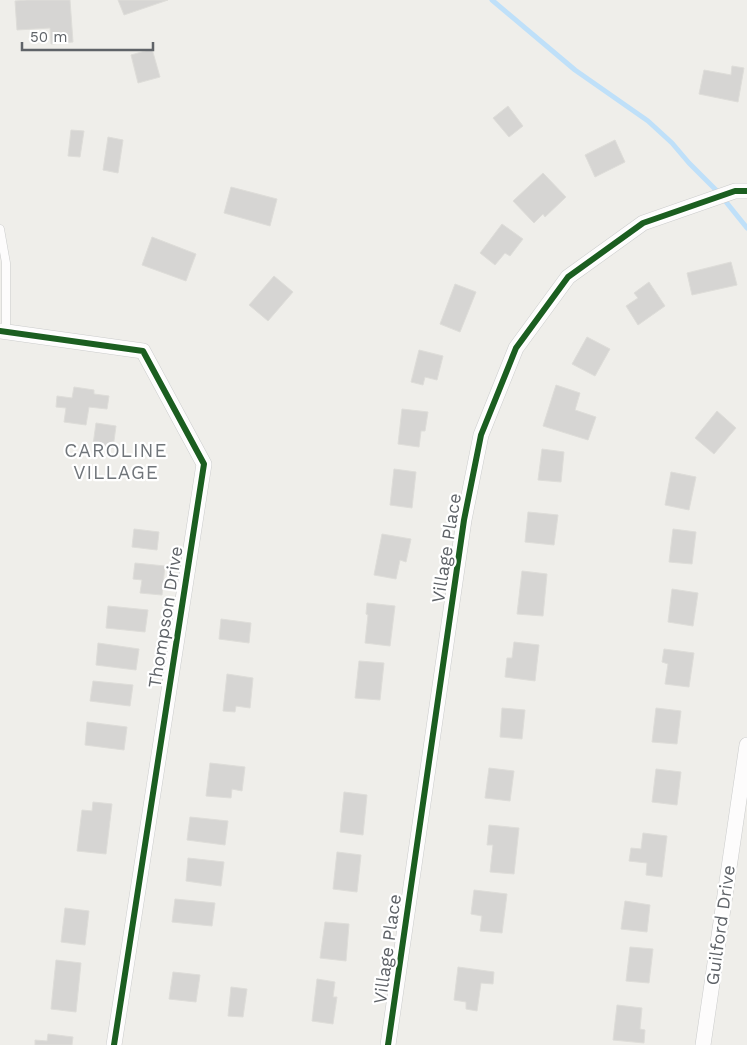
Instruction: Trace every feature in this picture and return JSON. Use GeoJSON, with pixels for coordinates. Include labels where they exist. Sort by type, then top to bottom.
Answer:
{"type":"FeatureCollection","features":[{"type":"Feature","properties":{"kind":"street","name":"Village Place"},"geometry":{"type":"LineString","coordinates":[[388,1045],[464,520],[481,435],[516,348],[568,277],[643,223],[735,192],[747,191]]}},
{"type":"Feature","properties":{"kind":"street","name":"Thompson Drive"},"geometry":{"type":"LineString","coordinates":[[3,331],[144,351],[204,464],[114,1045]]}},
{"type":"Feature","properties":{"kind":"street","name":"Guilford Drive"},"geometry":{"type":"LineString","coordinates":[[703,1045],[740,837],[747,745]]}},
{"type":"Feature","properties":{"kind":"lane"},"geometry":{"type":"LineString","coordinates":[[0,228],[6,263],[3,331]]}},
{"type":"Feature","properties":{"kind":"building"},"geometry":{"type":"Polygon","coordinates":[[[70,0],[73,42],[51,44],[50,28],[17,30],[15,1],[70,0]]]}},
{"type":"Feature","properties":{"kind":"building"},"geometry":{"type":"Polygon","coordinates":[[[118,0],[168,0],[124,15],[118,0]]]}},
{"type":"Feature","properties":{"kind":"building"},"geometry":{"type":"Polygon","coordinates":[[[152,49],[160,77],[138,83],[131,55],[152,49]]]}},
{"type":"Feature","properties":{"kind":"building"},"geometry":{"type":"Polygon","coordinates":[[[732,66],[744,68],[738,102],[699,94],[704,70],[731,75],[732,66]]]}},
{"type":"Feature","properties":{"kind":"building"},"geometry":{"type":"Polygon","coordinates":[[[508,106],[523,126],[509,137],[493,118],[508,106]]]}},
{"type":"Feature","properties":{"kind":"building"},"geometry":{"type":"Polygon","coordinates":[[[71,130],[84,131],[80,157],[68,156],[71,130]]]}},
{"type":"Feature","properties":{"kind":"building"},"geometry":{"type":"Polygon","coordinates":[[[108,137],[123,140],[118,173],[103,170],[108,137]]]}},
{"type":"Feature","properties":{"kind":"building"},"geometry":{"type":"Polygon","coordinates":[[[615,140],[625,162],[595,177],[585,155],[615,140]]]}},
{"type":"Feature","properties":{"kind":"building"},"geometry":{"type":"Polygon","coordinates":[[[543,173],[566,197],[545,217],[543,214],[534,223],[513,201],[543,173]]]}},
{"type":"Feature","properties":{"kind":"building"},"geometry":{"type":"Polygon","coordinates":[[[231,187],[277,199],[270,226],[224,213],[231,187]]]}},
{"type":"Feature","properties":{"kind":"building"},"geometry":{"type":"Polygon","coordinates":[[[502,224],[523,239],[510,256],[505,253],[495,265],[480,253],[502,224]]]}},
{"type":"Feature","properties":{"kind":"building"},"geometry":{"type":"Polygon","coordinates":[[[152,237],[196,254],[186,281],[142,265],[152,237]]]}},
{"type":"Feature","properties":{"kind":"building"},"geometry":{"type":"Polygon","coordinates":[[[731,262],[737,285],[692,295],[687,273],[731,262]]]}},
{"type":"Feature","properties":{"kind":"building"},"geometry":{"type":"Polygon","coordinates":[[[274,276],[293,292],[268,321],[249,305],[274,276]]]}},
{"type":"Feature","properties":{"kind":"building"},"geometry":{"type":"Polygon","coordinates":[[[649,282],[665,306],[638,325],[626,306],[638,298],[634,293],[649,282]]]}},
{"type":"Feature","properties":{"kind":"building"},"geometry":{"type":"Polygon","coordinates":[[[455,284],[476,292],[460,332],[440,324],[455,284]]]}},
{"type":"Feature","properties":{"kind":"building"},"geometry":{"type":"Polygon","coordinates":[[[587,337],[610,349],[595,376],[572,364],[587,337]]]}},
{"type":"Feature","properties":{"kind":"building"},"geometry":{"type":"Polygon","coordinates":[[[419,350],[443,356],[437,380],[425,377],[423,385],[411,382],[419,350]]]}},
{"type":"Feature","properties":{"kind":"building"},"geometry":{"type":"Polygon","coordinates":[[[556,385],[580,393],[575,410],[596,417],[588,440],[543,426],[556,385]]]}},
{"type":"Feature","properties":{"kind":"building"},"geometry":{"type":"Polygon","coordinates":[[[74,387],[94,390],[94,394],[109,396],[107,409],[89,407],[86,425],[64,422],[66,408],[56,407],[57,396],[72,398],[74,387]]]}},
{"type":"Feature","properties":{"kind":"building"},"geometry":{"type":"Polygon","coordinates":[[[402,409],[428,412],[425,431],[421,431],[419,447],[398,444],[402,409]]]}},
{"type":"Feature","properties":{"kind":"building"},"geometry":{"type":"Polygon","coordinates":[[[717,411],[736,428],[714,454],[695,438],[717,411]]]}},
{"type":"Feature","properties":{"kind":"building"},"geometry":{"type":"Polygon","coordinates":[[[96,423],[116,426],[113,448],[93,445],[96,423]]]}},
{"type":"Feature","properties":{"kind":"building"},"geometry":{"type":"Polygon","coordinates":[[[542,449],[564,452],[561,482],[538,480],[542,449]]]}},
{"type":"Feature","properties":{"kind":"building"},"geometry":{"type":"Polygon","coordinates":[[[394,469],[416,472],[412,508],[390,505],[394,469]]]}},
{"type":"Feature","properties":{"kind":"building"},"geometry":{"type":"Polygon","coordinates":[[[671,472],[696,477],[689,510],[665,505],[671,472]]]}},
{"type":"Feature","properties":{"kind":"building"},"geometry":{"type":"Polygon","coordinates":[[[528,512],[558,515],[554,545],[525,542],[528,512]]]}},
{"type":"Feature","properties":{"kind":"building"},"geometry":{"type":"Polygon","coordinates":[[[134,529],[159,532],[157,550],[132,547],[134,529]]]}},
{"type":"Feature","properties":{"kind":"building"},"geometry":{"type":"Polygon","coordinates":[[[673,529],[696,532],[692,564],[669,562],[673,529]]]}},
{"type":"Feature","properties":{"kind":"building"},"geometry":{"type":"Polygon","coordinates":[[[382,534],[411,539],[406,562],[400,560],[396,579],[374,575],[382,534]]]}},
{"type":"Feature","properties":{"kind":"building"},"geometry":{"type":"Polygon","coordinates":[[[135,563],[165,566],[162,595],[140,593],[142,580],[133,579],[135,563]]]}},
{"type":"Feature","properties":{"kind":"building"},"geometry":{"type":"Polygon","coordinates":[[[522,571],[547,574],[543,616],[517,614],[522,571]]]}},
{"type":"Feature","properties":{"kind":"building"},"geometry":{"type":"Polygon","coordinates":[[[672,589],[698,593],[693,626],[668,622],[672,589]]]}},
{"type":"Feature","properties":{"kind":"building"},"geometry":{"type":"Polygon","coordinates":[[[367,603],[395,606],[390,646],[365,643],[368,615],[366,614],[367,603]]]}},
{"type":"Feature","properties":{"kind":"building"},"geometry":{"type":"Polygon","coordinates":[[[108,606],[148,610],[145,632],[106,628],[108,606]]]}},
{"type":"Feature","properties":{"kind":"building"},"geometry":{"type":"Polygon","coordinates":[[[221,619],[251,623],[249,643],[219,639],[221,619]]]}},
{"type":"Feature","properties":{"kind":"building"},"geometry":{"type":"Polygon","coordinates":[[[514,642],[539,645],[535,681],[505,677],[507,658],[512,658],[514,642]]]}},
{"type":"Feature","properties":{"kind":"building"},"geometry":{"type":"Polygon","coordinates":[[[98,643],[139,649],[136,670],[96,665],[98,643]]]}},
{"type":"Feature","properties":{"kind":"building"},"geometry":{"type":"Polygon","coordinates":[[[664,649],[694,653],[689,687],[665,684],[668,664],[662,662],[664,649]]]}},
{"type":"Feature","properties":{"kind":"building"},"geometry":{"type":"Polygon","coordinates":[[[359,661],[384,663],[380,700],[355,698],[359,661]]]}},
{"type":"Feature","properties":{"kind":"building"},"geometry":{"type":"Polygon","coordinates":[[[227,674],[253,678],[250,708],[236,706],[235,712],[223,711],[227,674]]]}},
{"type":"Feature","properties":{"kind":"building"},"geometry":{"type":"Polygon","coordinates":[[[93,681],[133,685],[130,706],[90,701],[93,681]]]}},
{"type":"Feature","properties":{"kind":"building"},"geometry":{"type":"Polygon","coordinates":[[[502,708],[525,710],[522,739],[500,737],[502,708]]]}},
{"type":"Feature","properties":{"kind":"building"},"geometry":{"type":"Polygon","coordinates":[[[656,708],[681,711],[677,744],[652,742],[656,708]]]}},
{"type":"Feature","properties":{"kind":"building"},"geometry":{"type":"Polygon","coordinates":[[[87,722],[127,727],[124,750],[85,745],[87,722]]]}},
{"type":"Feature","properties":{"kind":"building"},"geometry":{"type":"Polygon","coordinates":[[[210,763],[245,767],[242,791],[232,789],[231,798],[206,796],[210,763]]]}},
{"type":"Feature","properties":{"kind":"building"},"geometry":{"type":"Polygon","coordinates":[[[489,768],[514,771],[510,801],[485,798],[489,768]]]}},
{"type":"Feature","properties":{"kind":"building"},"geometry":{"type":"Polygon","coordinates":[[[656,769],[681,772],[677,805],[652,802],[656,769]]]}},
{"type":"Feature","properties":{"kind":"building"},"geometry":{"type":"Polygon","coordinates":[[[344,792],[367,795],[363,835],[340,832],[344,792]]]}},
{"type":"Feature","properties":{"kind":"building"},"geometry":{"type":"Polygon","coordinates":[[[93,802],[112,804],[106,854],[77,851],[82,810],[92,811],[93,802]]]}},
{"type":"Feature","properties":{"kind":"building"},"geometry":{"type":"Polygon","coordinates":[[[190,817],[228,821],[225,845],[187,840],[190,817]]]}},
{"type":"Feature","properties":{"kind":"building"},"geometry":{"type":"Polygon","coordinates":[[[489,825],[519,828],[514,874],[490,872],[493,845],[487,845],[489,825]]]}},
{"type":"Feature","properties":{"kind":"building"},"geometry":{"type":"Polygon","coordinates":[[[643,833],[667,836],[662,877],[646,875],[647,863],[629,861],[631,848],[641,849],[643,833]]]}},
{"type":"Feature","properties":{"kind":"building"},"geometry":{"type":"Polygon","coordinates":[[[337,852],[361,855],[357,892],[333,889],[337,852]]]}},
{"type":"Feature","properties":{"kind":"building"},"geometry":{"type":"Polygon","coordinates":[[[188,858],[224,862],[221,886],[186,881],[188,858]]]}},
{"type":"Feature","properties":{"kind":"building"},"geometry":{"type":"Polygon","coordinates":[[[474,890],[507,894],[502,933],[480,931],[482,916],[471,914],[474,890]]]}},
{"type":"Feature","properties":{"kind":"building"},"geometry":{"type":"Polygon","coordinates":[[[175,899],[215,903],[212,926],[172,922],[175,899]]]}},
{"type":"Feature","properties":{"kind":"building"},"geometry":{"type":"Polygon","coordinates":[[[625,901],[650,905],[647,932],[621,929],[625,901]]]}},
{"type":"Feature","properties":{"kind":"building"},"geometry":{"type":"Polygon","coordinates":[[[65,908],[89,911],[85,945],[61,942],[65,908]]]}},
{"type":"Feature","properties":{"kind":"building"},"geometry":{"type":"Polygon","coordinates":[[[325,922],[349,924],[346,961],[320,958],[325,922]]]}},
{"type":"Feature","properties":{"kind":"building"},"geometry":{"type":"Polygon","coordinates":[[[630,947],[653,949],[649,983],[626,981],[630,947]]]}},
{"type":"Feature","properties":{"kind":"building"},"geometry":{"type":"Polygon","coordinates":[[[56,960],[81,963],[76,1012],[51,1009],[56,960]]]}},
{"type":"Feature","properties":{"kind":"building"},"geometry":{"type":"Polygon","coordinates":[[[458,967],[494,972],[493,984],[481,983],[477,1011],[466,1009],[466,1002],[454,1000],[458,967]]]}},
{"type":"Feature","properties":{"kind":"building"},"geometry":{"type":"Polygon","coordinates":[[[173,972],[200,975],[196,1002],[169,999],[173,972]]]}},
{"type":"Feature","properties":{"kind":"building"},"geometry":{"type":"Polygon","coordinates":[[[317,979],[335,982],[333,997],[337,997],[333,1024],[312,1021],[317,979]]]}},
{"type":"Feature","properties":{"kind":"building"},"geometry":{"type":"Polygon","coordinates":[[[231,987],[247,989],[243,1017],[228,1016],[231,987]]]}},
{"type":"Feature","properties":{"kind":"building"},"geometry":{"type":"Polygon","coordinates":[[[617,1005],[642,1008],[640,1029],[645,1030],[644,1043],[613,1040],[617,1005]]]}},
{"type":"Feature","properties":{"kind":"building"},"geometry":{"type":"Polygon","coordinates":[[[48,1034],[73,1037],[72,1045],[35,1045],[35,1040],[47,1041],[48,1034]]]}},
{"type":"Feature","properties":{"kind":"waterway"},"geometry":{"type":"LineString","coordinates":[[492,0],[575,70],[648,121],[672,143],[718,192],[747,228]]}},
{"type":"Feature","properties":{"kind":"cycle path"},"geometry":{"type":"LineString","coordinates":[[388,1045],[464,520],[481,435],[516,348],[568,277],[643,223],[735,191],[747,191]]}},
{"type":"Feature","properties":{"kind":"cycle path"},"geometry":{"type":"LineString","coordinates":[[0,331],[143,351],[204,464],[114,1045]]}},
{"type":"Feature","properties":{"kind":"district","name":"CAROLINE VILLAGE"},"geometry":{"type":"Point","coordinates":[116,461]}}]}
